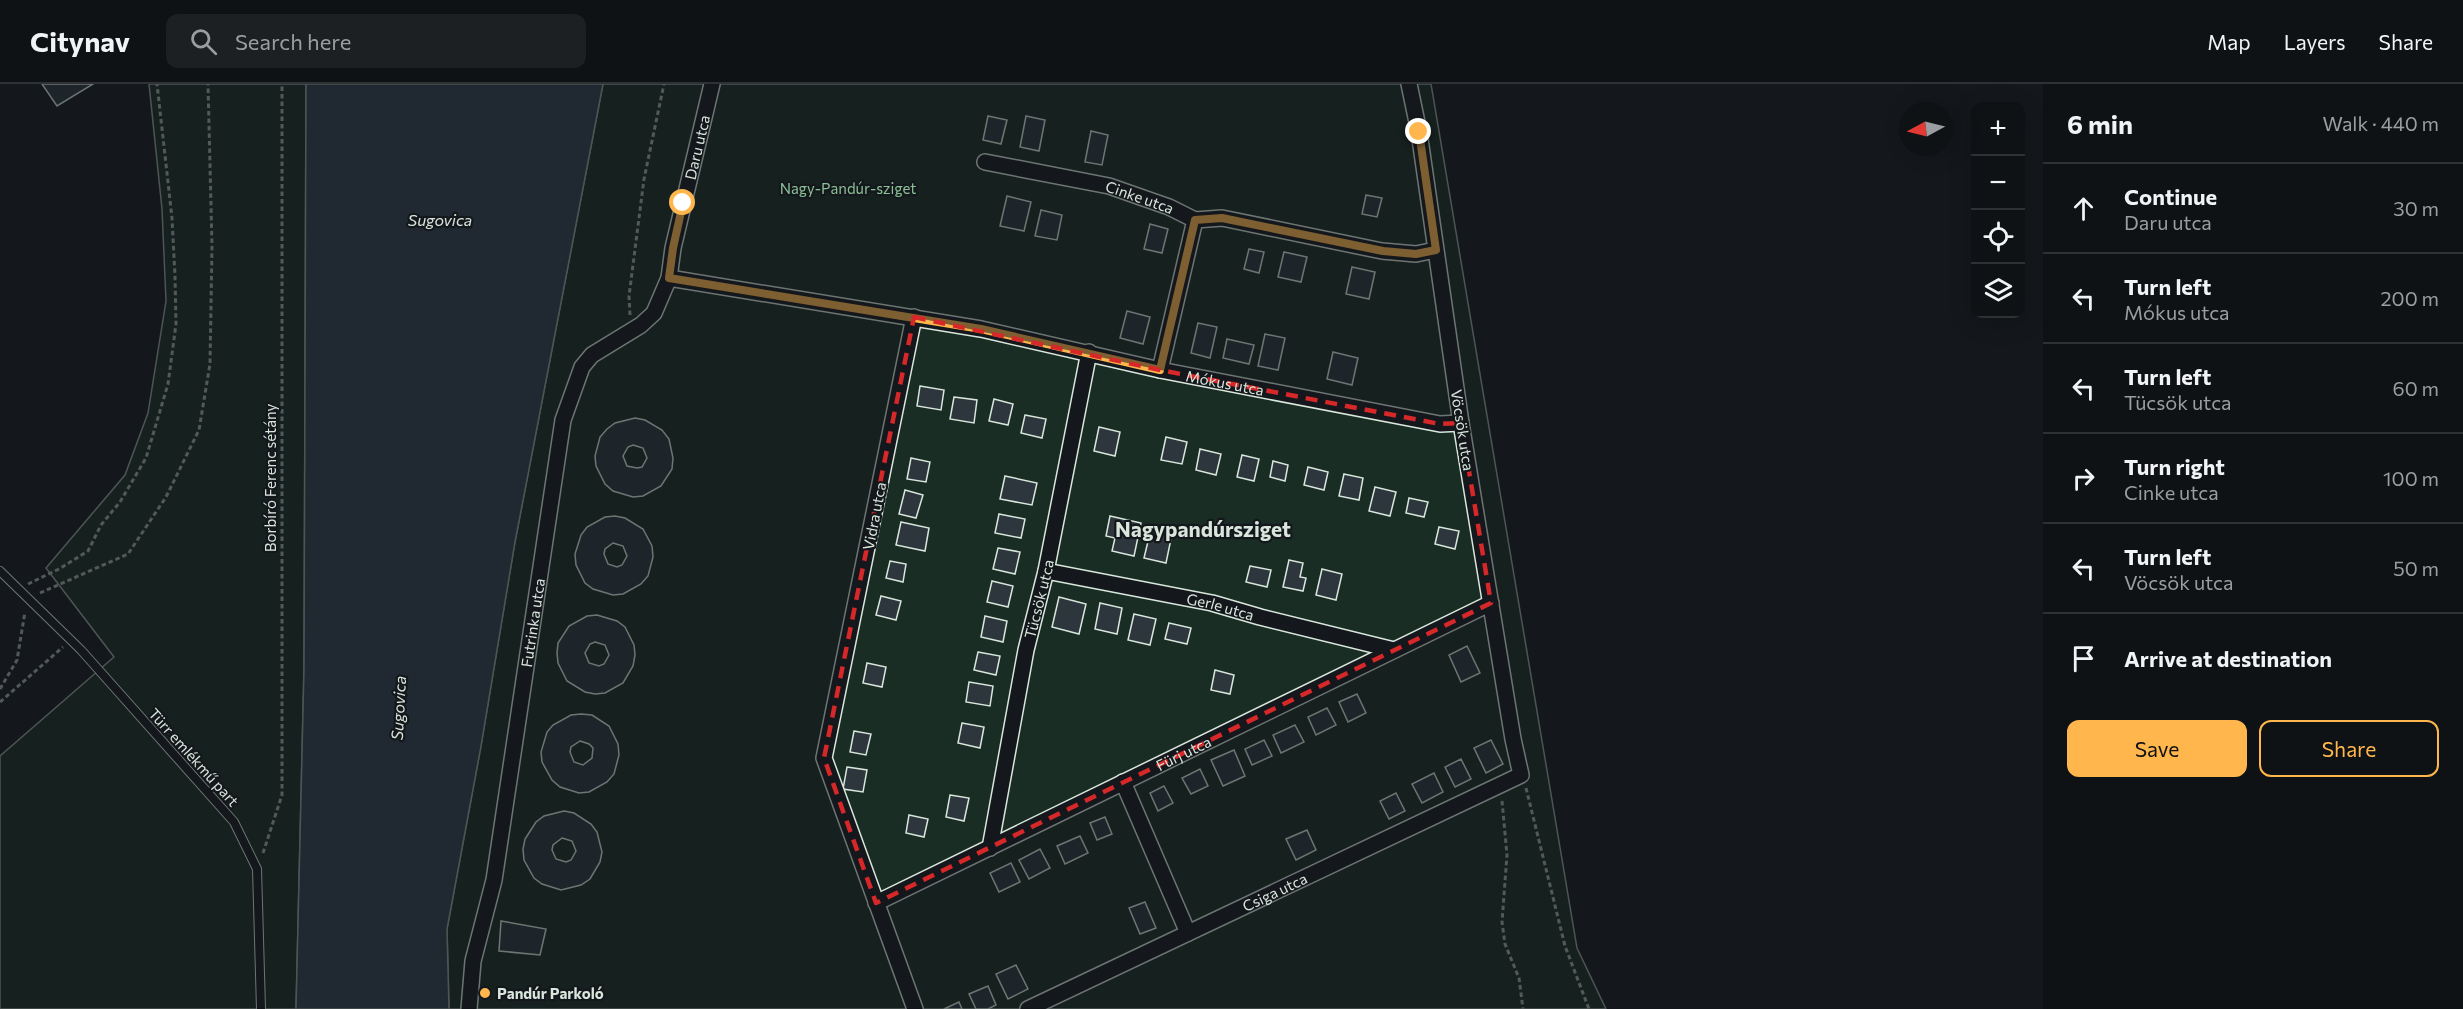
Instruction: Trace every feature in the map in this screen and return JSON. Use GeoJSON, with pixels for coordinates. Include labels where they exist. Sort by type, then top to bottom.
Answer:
{"type":"FeatureCollection","features":[{"type":"Feature","properties":{"kind":"street","name":"Daru utca"},"geometry":{"type":"LineString","coordinates":[[669,278],[673,248],[712,84]]}},
{"type":"Feature","properties":{"kind":"street","name":"Vöcsök utca"},"geometry":{"type":"LineString","coordinates":[[1409,84],[1419,132],[1461,423],[1513,739],[1521,775]]}},
{"type":"Feature","properties":{"kind":"street","name":"Cinke utca"},"geometry":{"type":"LineString","coordinates":[[985,162],[1109,186],[1169,207],[1195,220],[1222,218],[1383,251],[1416,254],[1436,250]]}},
{"type":"Feature","properties":{"kind":"street"},"geometry":{"type":"LineString","coordinates":[[1160,370],[1195,220]]}},
{"type":"Feature","properties":{"kind":"street","name":"Futrinka utca"},"geometry":{"type":"LineString","coordinates":[[469,1009],[474,961],[494,880],[563,420],[573,388],[587,361],[592,355],[654,313],[669,278]]}},
{"type":"Feature","properties":{"kind":"street","name":"Mókus utca"},"geometry":{"type":"LineString","coordinates":[[669,278],[914,317],[1089,352],[1160,370],[1440,424],[1461,423]]}},
{"type":"Feature","properties":{"kind":"street","name":"Vidra utca"},"geometry":{"type":"LineString","coordinates":[[914,317],[824,758],[915,1009]]}},
{"type":"Feature","properties":{"kind":"street","name":"Tücsök utca"},"geometry":{"type":"LineString","coordinates":[[990,848],[1026,650],[1046,571],[1089,352]]}},
{"type":"Feature","properties":{"kind":"street","name":"Gerle utca"},"geometry":{"type":"LineString","coordinates":[[1046,571],[1212,603],[1260,618],[1394,650]]}},
{"type":"Feature","properties":{"kind":"street","name":"Fürj utca"},"geometry":{"type":"LineString","coordinates":[[876,903],[1491,603]]}},
{"type":"Feature","properties":{"kind":"street","name":"Csiga utca"},"geometry":{"type":"LineString","coordinates":[[1028,1009],[1521,775]]}},
{"type":"Feature","properties":{"kind":"street"},"geometry":{"type":"LineString","coordinates":[[1123,782],[1188,933]]}},
{"type":"Feature","properties":{"kind":"lane","name":"Türr emlékmű part"},"geometry":{"type":"LineString","coordinates":[[0,571],[71,640],[234,822],[257,869],[261,1009]]}},
{"type":"Feature","properties":{"kind":"path"},"geometry":{"type":"LineString","coordinates":[[18,589],[59,569],[88,550],[101,525],[120,502],[146,458],[168,384],[176,324],[175,276],[172,218],[158,84]]}},
{"type":"Feature","properties":{"kind":"path"},"geometry":{"type":"LineString","coordinates":[[0,689],[17,660],[28,598],[128,554],[166,497],[199,430],[210,352],[212,246],[208,84]]}},
{"type":"Feature","properties":{"kind":"path","name":"Borbíró Ferenc sétány"},"geometry":{"type":"LineString","coordinates":[[257,869],[282,795],[282,84]]}},
{"type":"Feature","properties":{"kind":"path"},"geometry":{"type":"LineString","coordinates":[[636,327],[628,313],[628,296],[644,179],[664,84]]}},
{"type":"Feature","properties":{"kind":"path"},"geometry":{"type":"LineString","coordinates":[[0,702],[71,640]]}},
{"type":"Feature","properties":{"kind":"path"},"geometry":{"type":"LineString","coordinates":[[1521,775],[1528,791],[1565,946],[1589,1009]]}},
{"type":"Feature","properties":{"kind":"path"},"geometry":{"type":"LineString","coordinates":[[1501,784],[1507,855],[1502,922],[1505,944],[1519,978],[1523,1009]]}},
{"type":"Feature","properties":{"kind":"highlighted area"},"geometry":{"type":"Polygon","coordinates":[[[914,317],[1160,370],[1440,424],[1461,423],[1491,603],[876,903],[824,758],[914,317]]]}},
{"type":"Feature","properties":{"kind":"green space"},"geometry":{"type":"Polygon","coordinates":[[[149,84],[306,84],[304,668],[296,1009],[0,1009],[0,756],[114,657],[46,568],[125,475],[148,413],[166,301],[162,209],[149,84]]]}},
{"type":"Feature","properties":{"kind":"green space","name":"Nagy-Pandúr-sziget"},"geometry":{"type":"Polygon","coordinates":[[[603,84],[1431,84],[1577,948],[1606,1009],[449,1009],[447,929],[481,746],[515,542],[603,84]]]}},
{"type":"Feature","properties":{"kind":"water","name":"Sugovica"},"geometry":{"type":"Polygon","coordinates":[[[306,84],[603,84],[515,542],[481,746],[447,929],[449,1009],[296,1009],[304,668],[306,84]]]}},
{"type":"Feature","properties":{"kind":"building"},"geometry":{"type":"Polygon","coordinates":[[[42,84],[93,84],[57,106],[42,84]]]}},
{"type":"Feature","properties":{"kind":"building"},"geometry":{"type":"Polygon","coordinates":[[[988,116],[1007,120],[1001,144],[983,140],[988,116]]]}},
{"type":"Feature","properties":{"kind":"building"},"geometry":{"type":"Polygon","coordinates":[[[1026,116],[1045,120],[1039,151],[1020,147],[1026,116]]]}},
{"type":"Feature","properties":{"kind":"building"},"geometry":{"type":"Polygon","coordinates":[[[1091,131],[1108,135],[1102,165],[1085,162],[1091,131]]]}},
{"type":"Feature","properties":{"kind":"building"},"geometry":{"type":"Polygon","coordinates":[[[1366,195],[1382,198],[1377,217],[1362,214],[1366,195]]]}},
{"type":"Feature","properties":{"kind":"building"},"geometry":{"type":"Polygon","coordinates":[[[1007,196],[1031,202],[1024,231],[1000,226],[1007,196]]]}},
{"type":"Feature","properties":{"kind":"building"},"geometry":{"type":"Polygon","coordinates":[[[1041,210],[1062,215],[1057,240],[1035,236],[1041,210]]]}},
{"type":"Feature","properties":{"kind":"building"},"geometry":{"type":"Polygon","coordinates":[[[1150,224],[1168,229],[1162,253],[1144,249],[1150,224]]]}},
{"type":"Feature","properties":{"kind":"building"},"geometry":{"type":"Polygon","coordinates":[[[1249,249],[1264,252],[1259,273],[1244,269],[1249,249]]]}},
{"type":"Feature","properties":{"kind":"building"},"geometry":{"type":"Polygon","coordinates":[[[1284,252],[1307,257],[1301,282],[1278,277],[1284,252]]]}},
{"type":"Feature","properties":{"kind":"building"},"geometry":{"type":"Polygon","coordinates":[[[1352,267],[1375,272],[1369,299],[1346,294],[1352,267]]]}},
{"type":"Feature","properties":{"kind":"building"},"geometry":{"type":"Polygon","coordinates":[[[1127,311],[1150,317],[1143,344],[1120,338],[1127,311]]]}},
{"type":"Feature","properties":{"kind":"building"},"geometry":{"type":"Polygon","coordinates":[[[1198,323],[1217,327],[1210,358],[1191,353],[1198,323]]]}},
{"type":"Feature","properties":{"kind":"building"},"geometry":{"type":"Polygon","coordinates":[[[1265,334],[1285,338],[1278,370],[1258,366],[1265,334]]]}},
{"type":"Feature","properties":{"kind":"building"},"geometry":{"type":"Polygon","coordinates":[[[1227,339],[1254,345],[1249,364],[1223,358],[1227,339]]]}},
{"type":"Feature","properties":{"kind":"building"},"geometry":{"type":"Polygon","coordinates":[[[1333,352],[1358,358],[1352,385],[1327,379],[1333,352]]]}},
{"type":"Feature","properties":{"kind":"building"},"geometry":{"type":"Polygon","coordinates":[[[920,386],[944,390],[941,410],[917,406],[920,386]]]}},
{"type":"Feature","properties":{"kind":"building"},"geometry":{"type":"Polygon","coordinates":[[[954,397],[977,400],[974,423],[950,419],[954,397]]]}},
{"type":"Feature","properties":{"kind":"building"},"geometry":{"type":"Polygon","coordinates":[[[994,399],[1013,404],[1008,425],[989,421],[994,399]]]}},
{"type":"Feature","properties":{"kind":"building"},"geometry":{"type":"Polygon","coordinates":[[[1025,415],[1046,419],[1042,438],[1021,433],[1025,415]]]}},
{"type":"Feature","properties":{"kind":"building"},"geometry":{"type":"Polygon","coordinates":[[[635,418],[645,420],[662,430],[669,439],[673,458],[672,469],[661,486],[643,496],[633,497],[613,491],[605,484],[596,466],[595,456],[600,437],[615,423],[635,418]],[[633,445],[628,447],[623,456],[627,466],[642,467],[647,458],[643,448],[633,445]]]}},
{"type":"Feature","properties":{"kind":"building"},"geometry":{"type":"Polygon","coordinates":[[[1099,427],[1120,432],[1115,456],[1094,451],[1099,427]]]}},
{"type":"Feature","properties":{"kind":"building"},"geometry":{"type":"Polygon","coordinates":[[[1166,437],[1187,442],[1182,464],[1161,460],[1166,437]]]}},
{"type":"Feature","properties":{"kind":"building"},"geometry":{"type":"Polygon","coordinates":[[[1200,449],[1221,454],[1216,475],[1196,470],[1200,449]]]}},
{"type":"Feature","properties":{"kind":"building"},"geometry":{"type":"Polygon","coordinates":[[[1242,455],[1259,459],[1254,481],[1237,477],[1242,455]]]}},
{"type":"Feature","properties":{"kind":"building"},"geometry":{"type":"Polygon","coordinates":[[[911,458],[930,462],[926,482],[907,479],[911,458]]]}},
{"type":"Feature","properties":{"kind":"building"},"geometry":{"type":"Polygon","coordinates":[[[1273,461],[1288,465],[1285,481],[1270,477],[1273,461]]]}},
{"type":"Feature","properties":{"kind":"building"},"geometry":{"type":"Polygon","coordinates":[[[1308,467],[1328,472],[1324,490],[1304,485],[1308,467]]]}},
{"type":"Feature","properties":{"kind":"building"},"geometry":{"type":"Polygon","coordinates":[[[1344,474],[1363,478],[1359,500],[1339,496],[1344,474]]]}},
{"type":"Feature","properties":{"kind":"building"},"geometry":{"type":"Polygon","coordinates":[[[1005,476],[1037,483],[1032,505],[1000,499],[1005,476]]]}},
{"type":"Feature","properties":{"kind":"building"},"geometry":{"type":"Polygon","coordinates":[[[1375,487],[1396,492],[1390,516],[1369,511],[1375,487]]]}},
{"type":"Feature","properties":{"kind":"building"},"geometry":{"type":"Polygon","coordinates":[[[905,490],[923,495],[916,518],[899,514],[905,490]]]}},
{"type":"Feature","properties":{"kind":"building"},"geometry":{"type":"Polygon","coordinates":[[[1409,498],[1428,502],[1424,517],[1406,513],[1409,498]]]}},
{"type":"Feature","properties":{"kind":"building"},"geometry":{"type":"Polygon","coordinates":[[[999,514],[1025,519],[1021,538],[995,533],[999,514]]]}},
{"type":"Feature","properties":{"kind":"building"},"geometry":{"type":"Polygon","coordinates":[[[1110,516],[1141,523],[1134,556],[1112,551],[1115,538],[1106,536],[1110,516]]]}},
{"type":"Feature","properties":{"kind":"building"},"geometry":{"type":"Polygon","coordinates":[[[605,517],[625,518],[643,529],[652,546],[653,557],[648,576],[641,584],[623,594],[613,595],[593,589],[585,583],[576,565],[575,554],[581,535],[587,527],[605,517]],[[613,543],[605,549],[604,554],[608,564],[617,567],[622,565],[627,556],[623,546],[613,543]]]}},
{"type":"Feature","properties":{"kind":"building"},"geometry":{"type":"Polygon","coordinates":[[[901,522],[929,528],[925,551],[896,545],[901,522]]]}},
{"type":"Feature","properties":{"kind":"building"},"geometry":{"type":"Polygon","coordinates":[[[1439,527],[1459,531],[1455,549],[1435,544],[1439,527]]]}},
{"type":"Feature","properties":{"kind":"building"},"geometry":{"type":"Polygon","coordinates":[[[1151,529],[1172,534],[1166,563],[1144,558],[1151,529]]]}},
{"type":"Feature","properties":{"kind":"building"},"geometry":{"type":"Polygon","coordinates":[[[998,548],[1020,552],[1015,574],[993,569],[998,548]]]}},
{"type":"Feature","properties":{"kind":"building"},"geometry":{"type":"Polygon","coordinates":[[[1289,560],[1303,563],[1300,577],[1306,578],[1303,591],[1283,587],[1289,560]]]}},
{"type":"Feature","properties":{"kind":"building"},"geometry":{"type":"Polygon","coordinates":[[[890,561],[906,564],[903,582],[886,578],[890,561]]]}},
{"type":"Feature","properties":{"kind":"building"},"geometry":{"type":"Polygon","coordinates":[[[1250,566],[1271,570],[1267,587],[1246,582],[1250,566]]]}},
{"type":"Feature","properties":{"kind":"building"},"geometry":{"type":"Polygon","coordinates":[[[1322,569],[1342,574],[1336,600],[1316,595],[1322,569]]]}},
{"type":"Feature","properties":{"kind":"building"},"geometry":{"type":"Polygon","coordinates":[[[992,581],[1013,586],[1008,607],[987,602],[992,581]]]}},
{"type":"Feature","properties":{"kind":"building"},"geometry":{"type":"Polygon","coordinates":[[[881,596],[901,601],[896,620],[876,615],[881,596]]]}},
{"type":"Feature","properties":{"kind":"building"},"geometry":{"type":"Polygon","coordinates":[[[1059,597],[1086,604],[1079,634],[1052,627],[1059,597]]]}},
{"type":"Feature","properties":{"kind":"building"},"geometry":{"type":"Polygon","coordinates":[[[1100,603],[1122,608],[1117,634],[1095,629],[1100,603]]]}},
{"type":"Feature","properties":{"kind":"building"},"geometry":{"type":"Polygon","coordinates":[[[1134,614],[1156,619],[1150,645],[1128,640],[1134,614]]]}},
{"type":"Feature","properties":{"kind":"building"},"geometry":{"type":"Polygon","coordinates":[[[597,615],[617,621],[625,627],[634,645],[633,666],[623,683],[605,693],[585,692],[567,681],[558,663],[558,643],[569,626],[587,616],[597,615]],[[595,642],[590,644],[585,653],[589,663],[599,666],[604,664],[609,655],[605,645],[595,642]]]}},
{"type":"Feature","properties":{"kind":"building"},"geometry":{"type":"Polygon","coordinates":[[[985,616],[1007,621],[1003,642],[981,637],[985,616]]]}},
{"type":"Feature","properties":{"kind":"building"},"geometry":{"type":"Polygon","coordinates":[[[1169,623],[1191,628],[1187,644],[1165,639],[1169,623]]]}},
{"type":"Feature","properties":{"kind":"building"},"geometry":{"type":"Polygon","coordinates":[[[1467,646],[1480,673],[1461,682],[1449,655],[1467,646]]]}},
{"type":"Feature","properties":{"kind":"building"},"geometry":{"type":"Polygon","coordinates":[[[978,652],[1000,656],[996,675],[974,670],[978,652]]]}},
{"type":"Feature","properties":{"kind":"building"},"geometry":{"type":"Polygon","coordinates":[[[867,663],[886,667],[882,687],[863,683],[867,663]]]}},
{"type":"Feature","properties":{"kind":"building"},"geometry":{"type":"Polygon","coordinates":[[[1215,670],[1234,675],[1230,694],[1211,690],[1215,670]]]}},
{"type":"Feature","properties":{"kind":"building"},"geometry":{"type":"Polygon","coordinates":[[[969,682],[993,686],[990,706],[966,702],[969,682]]]}},
{"type":"Feature","properties":{"kind":"building"},"geometry":{"type":"Polygon","coordinates":[[[1357,694],[1366,713],[1348,722],[1339,702],[1357,694]]]}},
{"type":"Feature","properties":{"kind":"building"},"geometry":{"type":"Polygon","coordinates":[[[1327,708],[1336,725],[1316,735],[1308,717],[1327,708]]]}},
{"type":"Feature","properties":{"kind":"building"},"geometry":{"type":"Polygon","coordinates":[[[571,715],[592,715],[609,726],[618,744],[619,755],[614,774],[607,782],[589,792],[579,793],[560,787],[552,780],[542,762],[541,752],[547,732],[553,725],[571,715]],[[580,741],[571,747],[570,752],[574,762],[583,765],[592,758],[593,748],[580,741]]]}},
{"type":"Feature","properties":{"kind":"building"},"geometry":{"type":"Polygon","coordinates":[[[962,723],[984,727],[980,748],[958,743],[962,723]]]}},
{"type":"Feature","properties":{"kind":"building"},"geometry":{"type":"Polygon","coordinates":[[[1295,725],[1304,742],[1281,753],[1273,735],[1295,725]]]}},
{"type":"Feature","properties":{"kind":"building"},"geometry":{"type":"Polygon","coordinates":[[[854,731],[871,734],[866,755],[850,752],[854,731]]]}},
{"type":"Feature","properties":{"kind":"building"},"geometry":{"type":"Polygon","coordinates":[[[1264,740],[1272,756],[1252,765],[1245,749],[1264,740]]]}},
{"type":"Feature","properties":{"kind":"building"},"geometry":{"type":"Polygon","coordinates":[[[1491,740],[1503,764],[1486,773],[1474,748],[1491,740]]]}},
{"type":"Feature","properties":{"kind":"building"},"geometry":{"type":"Polygon","coordinates":[[[1234,750],[1245,776],[1223,786],[1211,760],[1234,750]]]}},
{"type":"Feature","properties":{"kind":"building"},"geometry":{"type":"Polygon","coordinates":[[[1461,759],[1471,779],[1455,787],[1445,767],[1461,759]]]}},
{"type":"Feature","properties":{"kind":"building"},"geometry":{"type":"Polygon","coordinates":[[[847,767],[867,770],[863,792],[843,789],[847,767]]]}},
{"type":"Feature","properties":{"kind":"building"},"geometry":{"type":"Polygon","coordinates":[[[1200,769],[1208,786],[1191,794],[1182,778],[1200,769]]]}},
{"type":"Feature","properties":{"kind":"building"},"geometry":{"type":"Polygon","coordinates":[[[1434,773],[1443,792],[1422,803],[1412,784],[1434,773]]]}},
{"type":"Feature","properties":{"kind":"building"},"geometry":{"type":"Polygon","coordinates":[[[1164,786],[1173,803],[1158,811],[1150,793],[1164,786]]]}},
{"type":"Feature","properties":{"kind":"building"},"geometry":{"type":"Polygon","coordinates":[[[1396,793],[1405,811],[1389,819],[1380,801],[1396,793]]]}},
{"type":"Feature","properties":{"kind":"building"},"geometry":{"type":"Polygon","coordinates":[[[950,795],[969,798],[964,821],[946,817],[950,795]]]}},
{"type":"Feature","properties":{"kind":"building"},"geometry":{"type":"Polygon","coordinates":[[[564,811],[574,813],[591,824],[597,832],[602,852],[600,862],[590,879],[581,885],[561,890],[542,884],[534,878],[524,860],[525,839],[536,822],[544,816],[564,811]],[[562,838],[553,845],[552,850],[556,859],[566,862],[571,860],[576,851],[572,841],[562,838]]]}},
{"type":"Feature","properties":{"kind":"building"},"geometry":{"type":"Polygon","coordinates":[[[909,815],[928,819],[924,837],[906,833],[909,815]]]}},
{"type":"Feature","properties":{"kind":"building"},"geometry":{"type":"Polygon","coordinates":[[[1105,817],[1112,834],[1097,840],[1090,823],[1105,817]]]}},
{"type":"Feature","properties":{"kind":"building"},"geometry":{"type":"Polygon","coordinates":[[[1307,830],[1316,850],[1296,860],[1286,839],[1307,830]]]}},
{"type":"Feature","properties":{"kind":"building"},"geometry":{"type":"Polygon","coordinates":[[[1080,836],[1088,853],[1065,864],[1057,846],[1080,836]]]}},
{"type":"Feature","properties":{"kind":"building"},"geometry":{"type":"Polygon","coordinates":[[[1040,849],[1050,868],[1029,879],[1019,860],[1040,849]]]}},
{"type":"Feature","properties":{"kind":"building"},"geometry":{"type":"Polygon","coordinates":[[[1011,863],[1020,882],[999,892],[990,873],[1011,863]]]}},
{"type":"Feature","properties":{"kind":"building"},"geometry":{"type":"Polygon","coordinates":[[[1145,902],[1156,928],[1140,934],[1129,908],[1145,902]]]}},
{"type":"Feature","properties":{"kind":"building"},"geometry":{"type":"Polygon","coordinates":[[[501,921],[546,929],[540,955],[499,951],[501,921]]]}},
{"type":"Feature","properties":{"kind":"building"},"geometry":{"type":"Polygon","coordinates":[[[1016,965],[1028,989],[1008,999],[996,974],[1016,965]]]}},
{"type":"Feature","properties":{"kind":"building"},"geometry":{"type":"Polygon","coordinates":[[[988,986],[996,1005],[988,1009],[976,1009],[969,994],[988,986]]]}},
{"type":"Feature","properties":{"kind":"building"},"geometry":{"type":"Polygon","coordinates":[[[959,1002],[962,1009],[944,1009],[959,1002]]]}},
{"type":"Feature","properties":{"kind":"place","name":"Pandúr Parkoló"},"geometry":{"type":"Point","coordinates":[485,993]}},
{"type":"Feature","properties":{"kind":"district","name":"Nagypandúrsziget"},"geometry":{"type":"Point","coordinates":[1203,528]}},
{"type":"Feature","properties":{"kind":"route"},"geometry":{"type":"LineString","coordinates":[[683,203],[669,278],[981,329],[1160,370],[1195,220],[1222,218],[1383,251],[1416,254],[1436,250],[1419,132]]}}]}
